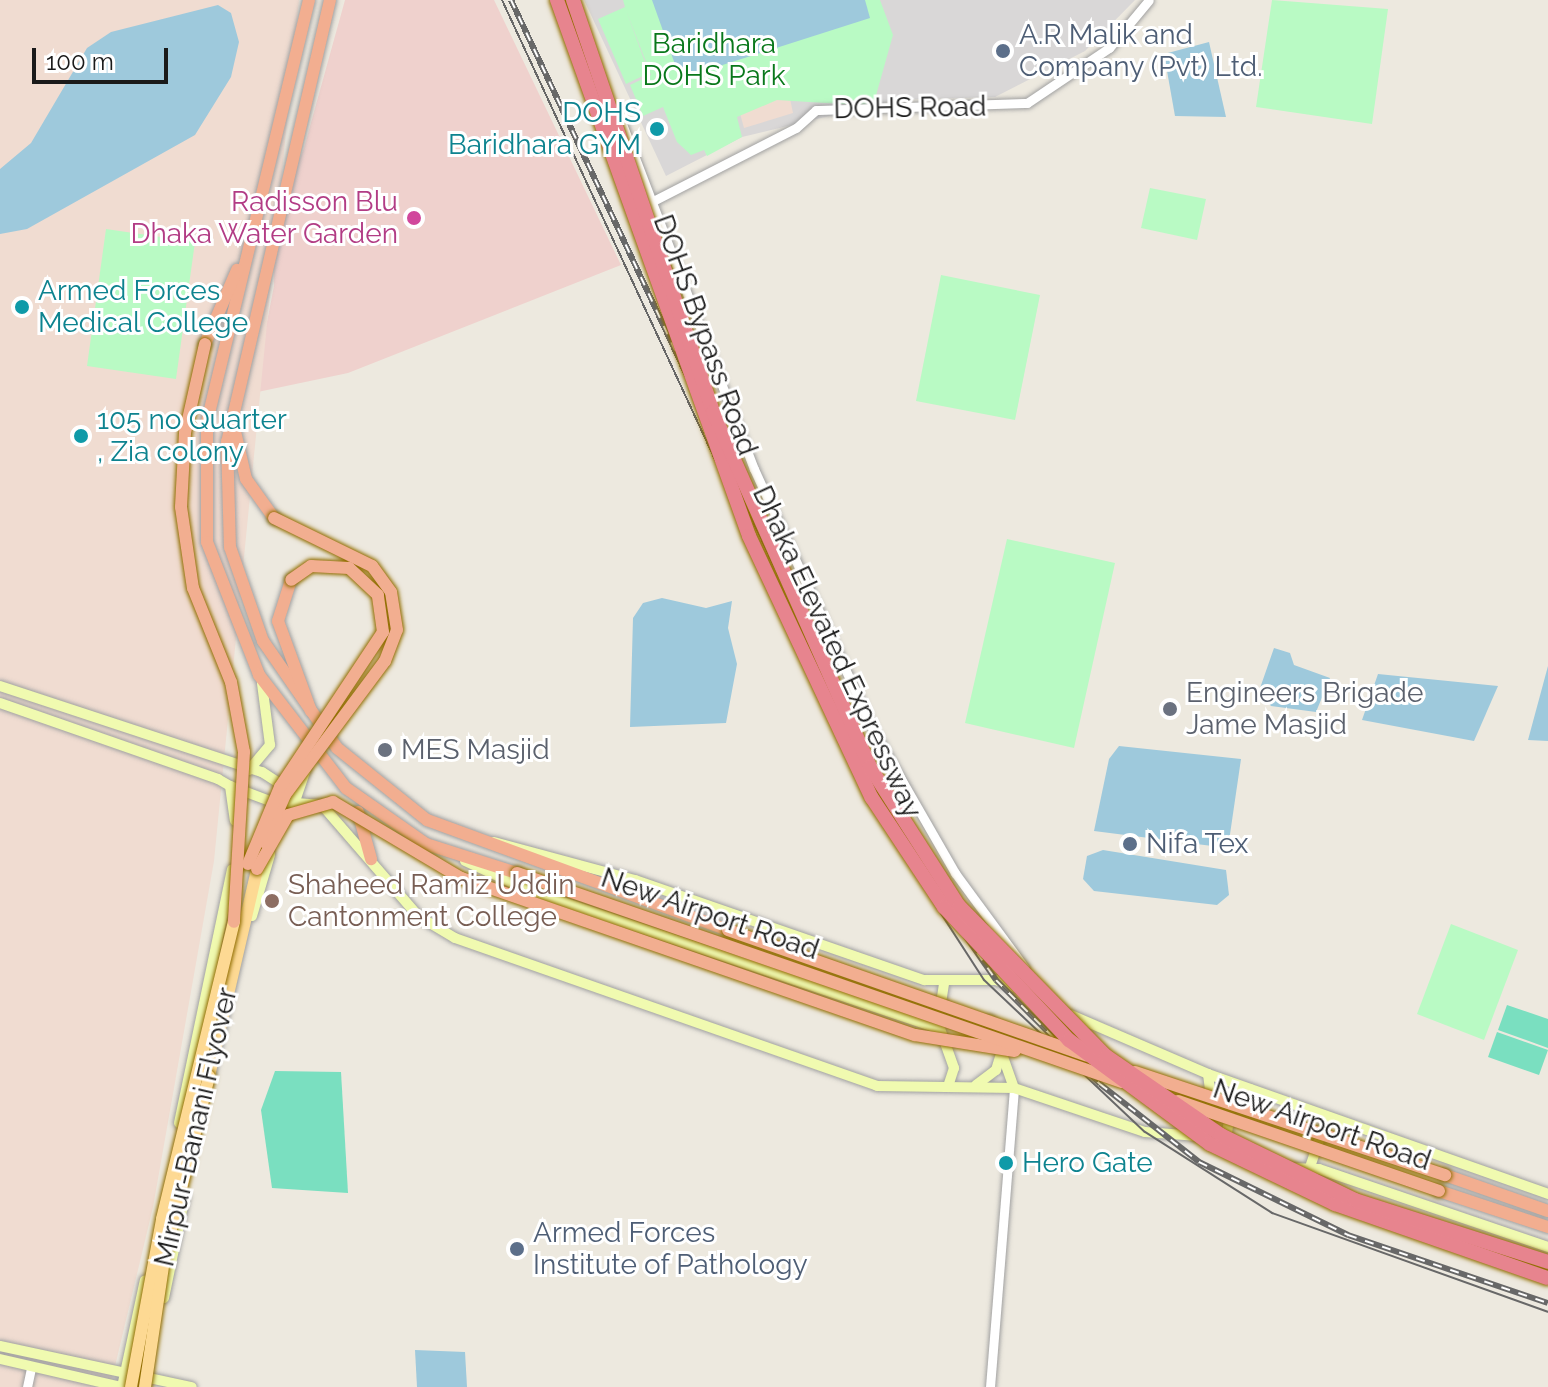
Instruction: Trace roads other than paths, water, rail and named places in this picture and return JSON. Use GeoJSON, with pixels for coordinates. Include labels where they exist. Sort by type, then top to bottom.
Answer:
{"type":"FeatureCollection","features":[{"type":"Feature","properties":{"kind":"highway","name":"New Airport Road"},"geometry":{"type":"LineString","coordinates":[[309,0],[242,263],[207,422],[203,507],[218,583],[259,675],[346,788],[408,835],[465,861],[517,873],[1548,1227]]}},
{"type":"Feature","properties":{"kind":"highway","name":"New Airport Road"},"geometry":{"type":"LineString","coordinates":[[330,0],[232,404],[225,467],[230,547],[263,641],[313,717],[386,791],[476,842],[1548,1211]]}},
{"type":"Feature","properties":{"kind":"highway","name":"Dhaka Elevated Expressway"},"geometry":{"type":"LineString","coordinates":[[557,0],[749,536],[872,798],[944,907],[1069,1040],[1210,1144],[1335,1204],[1548,1278]]}},
{"type":"Feature","properties":{"kind":"highway","name":"Dhaka Elevated Expressway"},"geometry":{"type":"LineString","coordinates":[[570,0],[713,412],[870,767],[959,906],[1106,1056],[1221,1135],[1355,1200],[1548,1262]]}},
{"type":"Feature","properties":{"kind":"highway"},"geometry":{"type":"LineString","coordinates":[[285,98],[306,104]]}},
{"type":"Feature","properties":{"kind":"highway"},"geometry":{"type":"LineString","coordinates":[[234,922],[244,752],[231,682],[193,588],[181,507],[185,433],[205,344],[242,263]]}},
{"type":"Feature","properties":{"kind":"highway"},"geometry":{"type":"LineString","coordinates":[[232,404],[241,467],[274,518],[372,566],[391,592],[397,630],[378,673],[285,795],[257,869]]}},
{"type":"Feature","properties":{"kind":"highway"},"geometry":{"type":"LineString","coordinates":[[234,922],[275,796],[383,632],[378,595],[349,568],[311,566],[291,580],[278,621],[313,717]]}},
{"type":"Feature","properties":{"kind":"highway"},"geometry":{"type":"LineString","coordinates":[[346,788],[371,859]]}},
{"type":"Feature","properties":{"kind":"highway"},"geometry":{"type":"LineString","coordinates":[[257,869],[288,815],[333,802],[461,878],[915,1035],[1034,1052]]}},
{"type":"Feature","properties":{"kind":"main road"},"geometry":{"type":"LineString","coordinates":[[249,770],[270,745],[259,675]]}},
{"type":"Feature","properties":{"kind":"main road"},"geometry":{"type":"LineString","coordinates":[[0,686],[269,775],[296,799],[332,813],[418,916],[455,938],[877,1086],[976,1085],[1014,1088],[1145,1132],[1187,1134],[1226,1141],[1277,1166],[1310,1167],[1548,1247]]}},
{"type":"Feature","properties":{"kind":"main road"},"geometry":{"type":"LineString","coordinates":[[0,703],[218,779],[270,801],[296,799]]}},
{"type":"Feature","properties":{"kind":"main road"},"geometry":{"type":"LineString","coordinates":[[149,1384],[171,1253],[247,934],[266,865],[314,750]]}},
{"type":"Feature","properties":{"kind":"main road"},"geometry":{"type":"LineString","coordinates":[[0,1359],[121,1387],[225,913],[235,831],[230,786]]}},
{"type":"Feature","properties":{"kind":"main road"},"geometry":{"type":"LineString","coordinates":[[476,842],[535,848],[897,971],[944,984],[996,980],[1208,1074],[1548,1194]]}},
{"type":"Feature","properties":{"kind":"main road"},"geometry":{"type":"LineString","coordinates":[[465,861],[530,891],[939,1029]]}},
{"type":"Feature","properties":{"kind":"main road","name":"Mirpur-Banani Flyover"},"geometry":{"type":"LineString","coordinates":[[149,1384],[165,1253],[257,869]]}},
{"type":"Feature","properties":{"kind":"main road","name":"Mirpur-Banani Flyover"},"geometry":{"type":"LineString","coordinates":[[131,1387],[162,1219],[234,922]]}},
{"type":"Feature","properties":{"kind":"main road"},"geometry":{"type":"LineString","coordinates":[[853,1000],[866,981],[862,959]]}},
{"type":"Feature","properties":{"kind":"main road"},"geometry":{"type":"LineString","coordinates":[[884,1010],[879,993],[897,971]]}},
{"type":"Feature","properties":{"kind":"main road"},"geometry":{"type":"LineString","coordinates":[[944,984],[939,1029],[954,1068],[948,1087]]}},
{"type":"Feature","properties":{"kind":"main road"},"geometry":{"type":"LineString","coordinates":[[941,999],[988,1018],[1003,1044],[1014,1088]]}},
{"type":"Feature","properties":{"kind":"main road"},"geometry":{"type":"LineString","coordinates":[[976,1085],[996,1070],[1003,1044]]}},
{"type":"Feature","properties":{"kind":"main road"},"geometry":{"type":"LineString","coordinates":[[1187,1134],[1203,1125],[1213,1103],[1208,1074]]}},
{"type":"Feature","properties":{"kind":"main road"},"geometry":{"type":"LineString","coordinates":[[1226,1141],[1232,1096],[1252,1088]]}},
{"type":"Feature","properties":{"kind":"main road"},"geometry":{"type":"LineString","coordinates":[[1310,1167],[1327,1117]]}},
{"type":"Feature","properties":{"kind":"main road"},"geometry":{"type":"LineString","coordinates":[[0,1346],[124,1374],[149,1384],[192,1387]]}},
{"type":"Feature","properties":{"kind":"street","name":"DOHS Bypass Road"},"geometry":{"type":"LineString","coordinates":[[570,0],[655,200],[754,469],[874,732],[1040,998]]}},
{"type":"Feature","properties":{"kind":"street","name":"DOHS Road"},"geometry":{"type":"LineString","coordinates":[[655,200],[796,128],[816,110],[1027,103],[1109,48],[1149,0]]}},
{"type":"Feature","properties":{"kind":"street"},"geometry":{"type":"LineString","coordinates":[[990,1387],[1014,1088]]}},
{"type":"Feature","properties":{"kind":"street"},"geometry":{"type":"LineString","coordinates":[[27,1387],[31,1368]]}},
{"type":"Feature","properties":{"kind":"water"},"geometry":{"type":"Polygon","coordinates":[[[652,0],[865,0],[870,18],[688,76],[677,70],[652,0]]]}},
{"type":"Feature","properties":{"kind":"water"},"geometry":{"type":"Polygon","coordinates":[[[218,5],[231,13],[239,42],[231,77],[195,135],[27,229],[0,234],[0,169],[31,143],[87,48],[111,32],[218,5]]]}},
{"type":"Feature","properties":{"kind":"water"},"geometry":{"type":"Polygon","coordinates":[[[1209,42],[1226,117],[1175,116],[1164,54],[1209,42]]]}},
{"type":"Feature","properties":{"kind":"water"},"geometry":{"type":"Polygon","coordinates":[[[662,598],[706,608],[732,601],[728,628],[737,664],[726,723],[630,727],[633,618],[643,603],[662,598]]]}},
{"type":"Feature","properties":{"kind":"water"},"geometry":{"type":"Polygon","coordinates":[[[1274,648],[1290,653],[1294,665],[1330,678],[1316,712],[1271,706],[1259,691],[1274,648]]]}},
{"type":"Feature","properties":{"kind":"water"},"geometry":{"type":"Polygon","coordinates":[[[1548,666],[1548,741],[1528,740],[1548,666]]]}},
{"type":"Feature","properties":{"kind":"water"},"geometry":{"type":"Polygon","coordinates":[[[1378,674],[1498,686],[1474,741],[1362,720],[1378,674]]]}},
{"type":"Feature","properties":{"kind":"water"},"geometry":{"type":"Polygon","coordinates":[[[1119,746],[1241,759],[1228,848],[1094,831],[1109,759],[1119,746]]]}},
{"type":"Feature","properties":{"kind":"water"},"geometry":{"type":"Polygon","coordinates":[[[1103,850],[1226,870],[1229,895],[1217,905],[1094,891],[1083,879],[1087,856],[1103,850]]]}},
{"type":"Feature","properties":{"kind":"water"},"geometry":{"type":"Polygon","coordinates":[[[415,1350],[465,1352],[467,1387],[417,1387],[415,1350]]]}},
{"type":"Feature","properties":{"kind":"tram line"},"geometry":{"type":"LineString","coordinates":[[502,0],[808,660],[909,864],[984,980],[1145,1132],[1272,1213],[1548,1312]]}},
{"type":"Feature","properties":{"kind":"railway"},"geometry":{"type":"LineString","coordinates":[[511,0],[916,864],[996,980],[1100,1084],[1199,1162],[1348,1235],[1548,1303]]}},
{"type":"Feature","properties":{"kind":"place","name":"A.R Malik and Company (Pvt) Ltd."},"geometry":{"type":"Point","coordinates":[1003,51]}},
{"type":"Feature","properties":{"kind":"place","name":"DOHS Baridhara GYM"},"geometry":{"type":"Point","coordinates":[657,129]}},
{"type":"Feature","properties":{"kind":"place","name":"Radisson Blu Dhaka Water Garden"},"geometry":{"type":"Point","coordinates":[414,218]}},
{"type":"Feature","properties":{"kind":"place","name":"Armed Forces Medical College"},"geometry":{"type":"Point","coordinates":[22,307]}},
{"type":"Feature","properties":{"kind":"place","name":"105 no Quarter , Zia colony"},"geometry":{"type":"Point","coordinates":[81,436]}},
{"type":"Feature","properties":{"kind":"place","name":"Engineers Brigade Jame Masjid"},"geometry":{"type":"Point","coordinates":[1170,709]}},
{"type":"Feature","properties":{"kind":"place","name":"MES Masjid"},"geometry":{"type":"Point","coordinates":[385,750]}},
{"type":"Feature","properties":{"kind":"place","name":"Nifa Tex"},"geometry":{"type":"Point","coordinates":[1130,844]}},
{"type":"Feature","properties":{"kind":"place","name":"Shaheed Ramiz Uddin Cantonment College"},"geometry":{"type":"Point","coordinates":[272,901]}},
{"type":"Feature","properties":{"kind":"place","name":"Hero Gate"},"geometry":{"type":"Point","coordinates":[1006,1163]}},
{"type":"Feature","properties":{"kind":"place","name":"Armed Forces Institute of Pathology"},"geometry":{"type":"Point","coordinates":[517,1249]}},
{"type":"Feature","properties":{"kind":"park label","name":"Baridhara DOHS Park"},"geometry":{"type":"Point","coordinates":[714,60]}}]}
